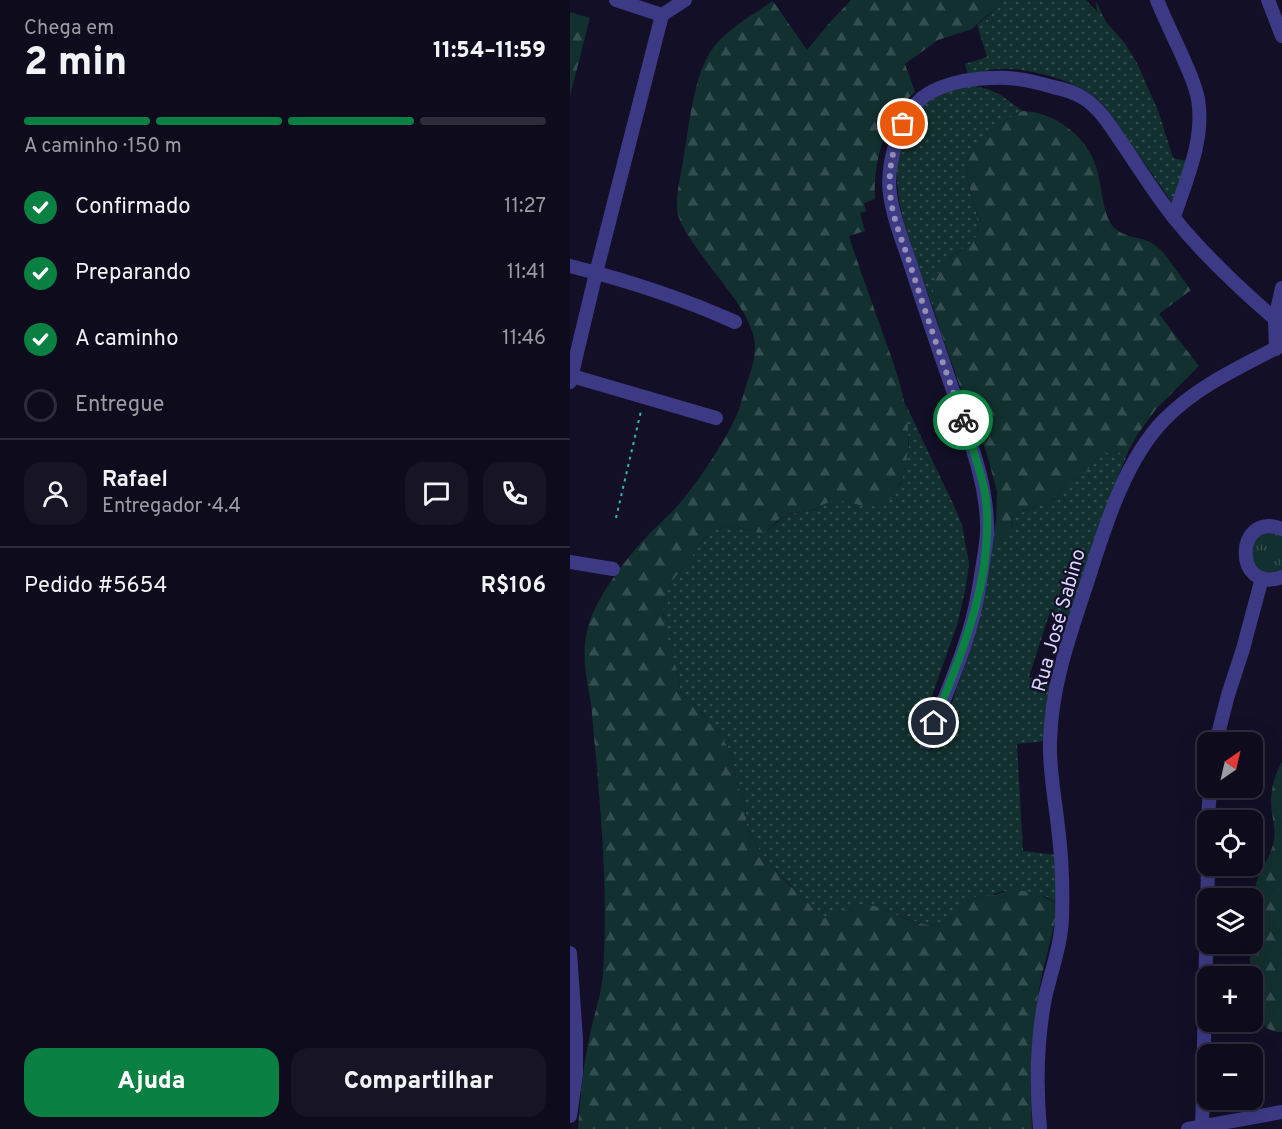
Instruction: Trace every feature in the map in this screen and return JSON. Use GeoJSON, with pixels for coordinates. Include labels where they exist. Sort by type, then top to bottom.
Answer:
{"type":"FeatureCollection","features":[{"type":"Feature","properties":{"kind":"street"},"geometry":{"type":"LineString","coordinates":[[616,0],[662,15]]}},
{"type":"Feature","properties":{"kind":"street"},"geometry":{"type":"LineString","coordinates":[[685,0],[662,15],[571,379],[644,396],[716,418]]}},
{"type":"Feature","properties":{"kind":"street"},"geometry":{"type":"LineString","coordinates":[[1157,0],[1190,74],[1199,107],[1195,156],[1174,217]]}},
{"type":"Feature","properties":{"kind":"street"},"geometry":{"type":"LineString","coordinates":[[1268,0],[1282,36]]}},
{"type":"Feature","properties":{"kind":"street"},"geometry":{"type":"LineString","coordinates":[[927,742],[971,626],[981,578],[987,522],[986,499],[972,448],[916,284],[890,192],[890,172],[895,147],[903,124],[915,106],[921,99],[937,89],[959,82],[1010,77],[1060,88],[1086,100],[1101,114],[1174,217],[1218,265],[1275,319]]}},
{"type":"Feature","properties":{"kind":"street"},"geometry":{"type":"LineString","coordinates":[[570,266],[676,297],[735,322]]}},
{"type":"Feature","properties":{"kind":"street"},"geometry":{"type":"LineString","coordinates":[[1279,347],[1275,319],[1282,288]]}},
{"type":"Feature","properties":{"kind":"street","name":"Rua José Sabino"},"geometry":{"type":"LineString","coordinates":[[1040,1129],[1038,1076],[1041,1022],[1062,925],[1063,901],[1062,861],[1050,756],[1050,727],[1069,639],[1107,523],[1133,463],[1148,440],[1179,405],[1204,387],[1279,347]]}},
{"type":"Feature","properties":{"kind":"street"},"geometry":{"type":"LineString","coordinates":[[1282,529],[1273,526],[1260,528],[1245,545],[1244,554],[1248,566],[1262,578],[1282,577]]}},
{"type":"Feature","properties":{"kind":"street"},"geometry":{"type":"LineString","coordinates":[[570,562],[613,569]]}},
{"type":"Feature","properties":{"kind":"street"},"geometry":{"type":"LineString","coordinates":[[1219,732],[1262,578]]}},
{"type":"Feature","properties":{"kind":"street"},"geometry":{"type":"LineString","coordinates":[[1202,1128],[1208,876]]}},
{"type":"Feature","properties":{"kind":"street"},"geometry":{"type":"LineString","coordinates":[[570,953],[576,1039],[576,1074],[570,1116]]}},
{"type":"Feature","properties":{"kind":"street"},"geometry":{"type":"LineString","coordinates":[[1188,1129],[1282,1112]]}},
{"type":"Feature","properties":{"kind":"path"},"geometry":{"type":"LineString","coordinates":[[616,518],[644,396]]}},
{"type":"Feature","properties":{"kind":"green space"},"geometry":{"type":"Polygon","coordinates":[[[851,0],[1002,0],[998,8],[972,29],[938,40],[905,64],[915,92],[896,114],[883,141],[876,170],[875,199],[864,203],[866,211],[860,213],[865,231],[849,236],[895,367],[905,405],[908,443],[901,481],[890,499],[879,505],[867,506],[833,501],[811,510],[787,515],[763,533],[734,526],[714,531],[705,538],[670,583],[663,611],[665,627],[683,695],[695,704],[731,751],[738,787],[744,797],[747,829],[772,866],[806,900],[821,920],[841,911],[875,906],[906,919],[938,926],[951,918],[974,897],[995,895],[1012,889],[1036,893],[1058,904],[1036,1007],[1032,1042],[1032,1129],[578,1129],[585,1061],[602,980],[605,938],[600,804],[591,703],[585,665],[588,627],[598,602],[615,575],[644,539],[686,496],[721,445],[739,410],[754,355],[754,338],[746,317],[693,243],[678,215],[678,188],[696,87],[706,59],[719,41],[741,22],[773,1],[807,50],[851,0]]]}},
{"type":"Feature","properties":{"kind":"green space"},"geometry":{"type":"Polygon","coordinates":[[[1002,0],[1086,0],[1097,12],[1096,1],[1106,22],[1124,42],[1137,63],[1159,113],[1173,158],[1187,161],[1173,204],[1108,111],[1100,102],[1077,86],[1050,76],[1021,70],[996,69],[968,75],[965,64],[987,57],[977,25],[1002,0]]]}},
{"type":"Feature","properties":{"kind":"green space"},"geometry":{"type":"Polygon","coordinates":[[[570,12],[590,18],[570,96],[570,12]]]}},
{"type":"Feature","properties":{"kind":"green space"},"geometry":{"type":"Polygon","coordinates":[[[974,86],[999,94],[1023,111],[1013,115],[988,139],[971,151],[966,165],[976,211],[977,235],[970,244],[953,255],[938,274],[933,291],[934,311],[904,222],[897,186],[898,159],[911,120],[924,103],[941,93],[974,86]]]}},
{"type":"Feature","properties":{"kind":"green space"},"geometry":{"type":"Polygon","coordinates":[[[1023,111],[1047,116],[1059,122],[1079,138],[1093,158],[1111,224],[1120,232],[1152,243],[1163,252],[1191,290],[1159,314],[1199,366],[1156,409],[1128,452],[1105,453],[1094,461],[1086,473],[1075,479],[1063,494],[1013,517],[1011,521],[1013,530],[1005,539],[989,549],[996,523],[997,491],[986,451],[963,395],[934,311],[933,284],[953,255],[970,244],[977,235],[976,211],[966,165],[971,151],[988,139],[1009,118],[1023,111]]]}},
{"type":"Feature","properties":{"kind":"green space"},"geometry":{"type":"Polygon","coordinates":[[[905,403],[962,525],[969,563],[958,622],[916,741],[933,750],[970,651],[979,619],[989,549],[1013,526],[1011,521],[1013,517],[1057,498],[1105,453],[1128,452],[1070,622],[1049,615],[1029,677],[1053,683],[1046,741],[1017,744],[1023,851],[1057,855],[1058,904],[1047,897],[1003,891],[989,896],[974,897],[951,918],[938,926],[904,918],[875,906],[841,911],[821,921],[812,908],[772,866],[747,829],[744,797],[738,787],[731,751],[695,704],[683,695],[680,689],[664,626],[663,611],[670,583],[705,538],[714,531],[734,526],[754,532],[767,531],[785,515],[813,510],[831,501],[839,500],[873,506],[889,500],[900,485],[907,460],[909,444],[905,403]]]}},
{"type":"Feature","properties":{"kind":"green space"},"geometry":{"type":"Polygon","coordinates":[[[1282,532],[1282,574],[1268,576],[1250,563],[1256,534],[1282,532]]]}},
{"type":"Feature","properties":{"kind":"green space"},"geometry":{"type":"Polygon","coordinates":[[[1282,762],[1282,1032],[1272,1030],[1263,1024],[1263,966],[1250,966],[1250,954],[1263,954],[1263,888],[1255,888],[1259,876],[1263,876],[1263,867],[1274,840],[1271,797],[1277,771],[1282,762]]]}},
{"type":"Feature","properties":{"kind":"way so far"},"geometry":{"type":"LineString","coordinates":[[903,124],[890,172],[890,192],[916,284],[963,420]]}},
{"type":"Feature","properties":{"kind":"route"},"geometry":{"type":"LineString","coordinates":[[934,723],[971,626],[986,542],[986,499],[963,420]]}}]}
